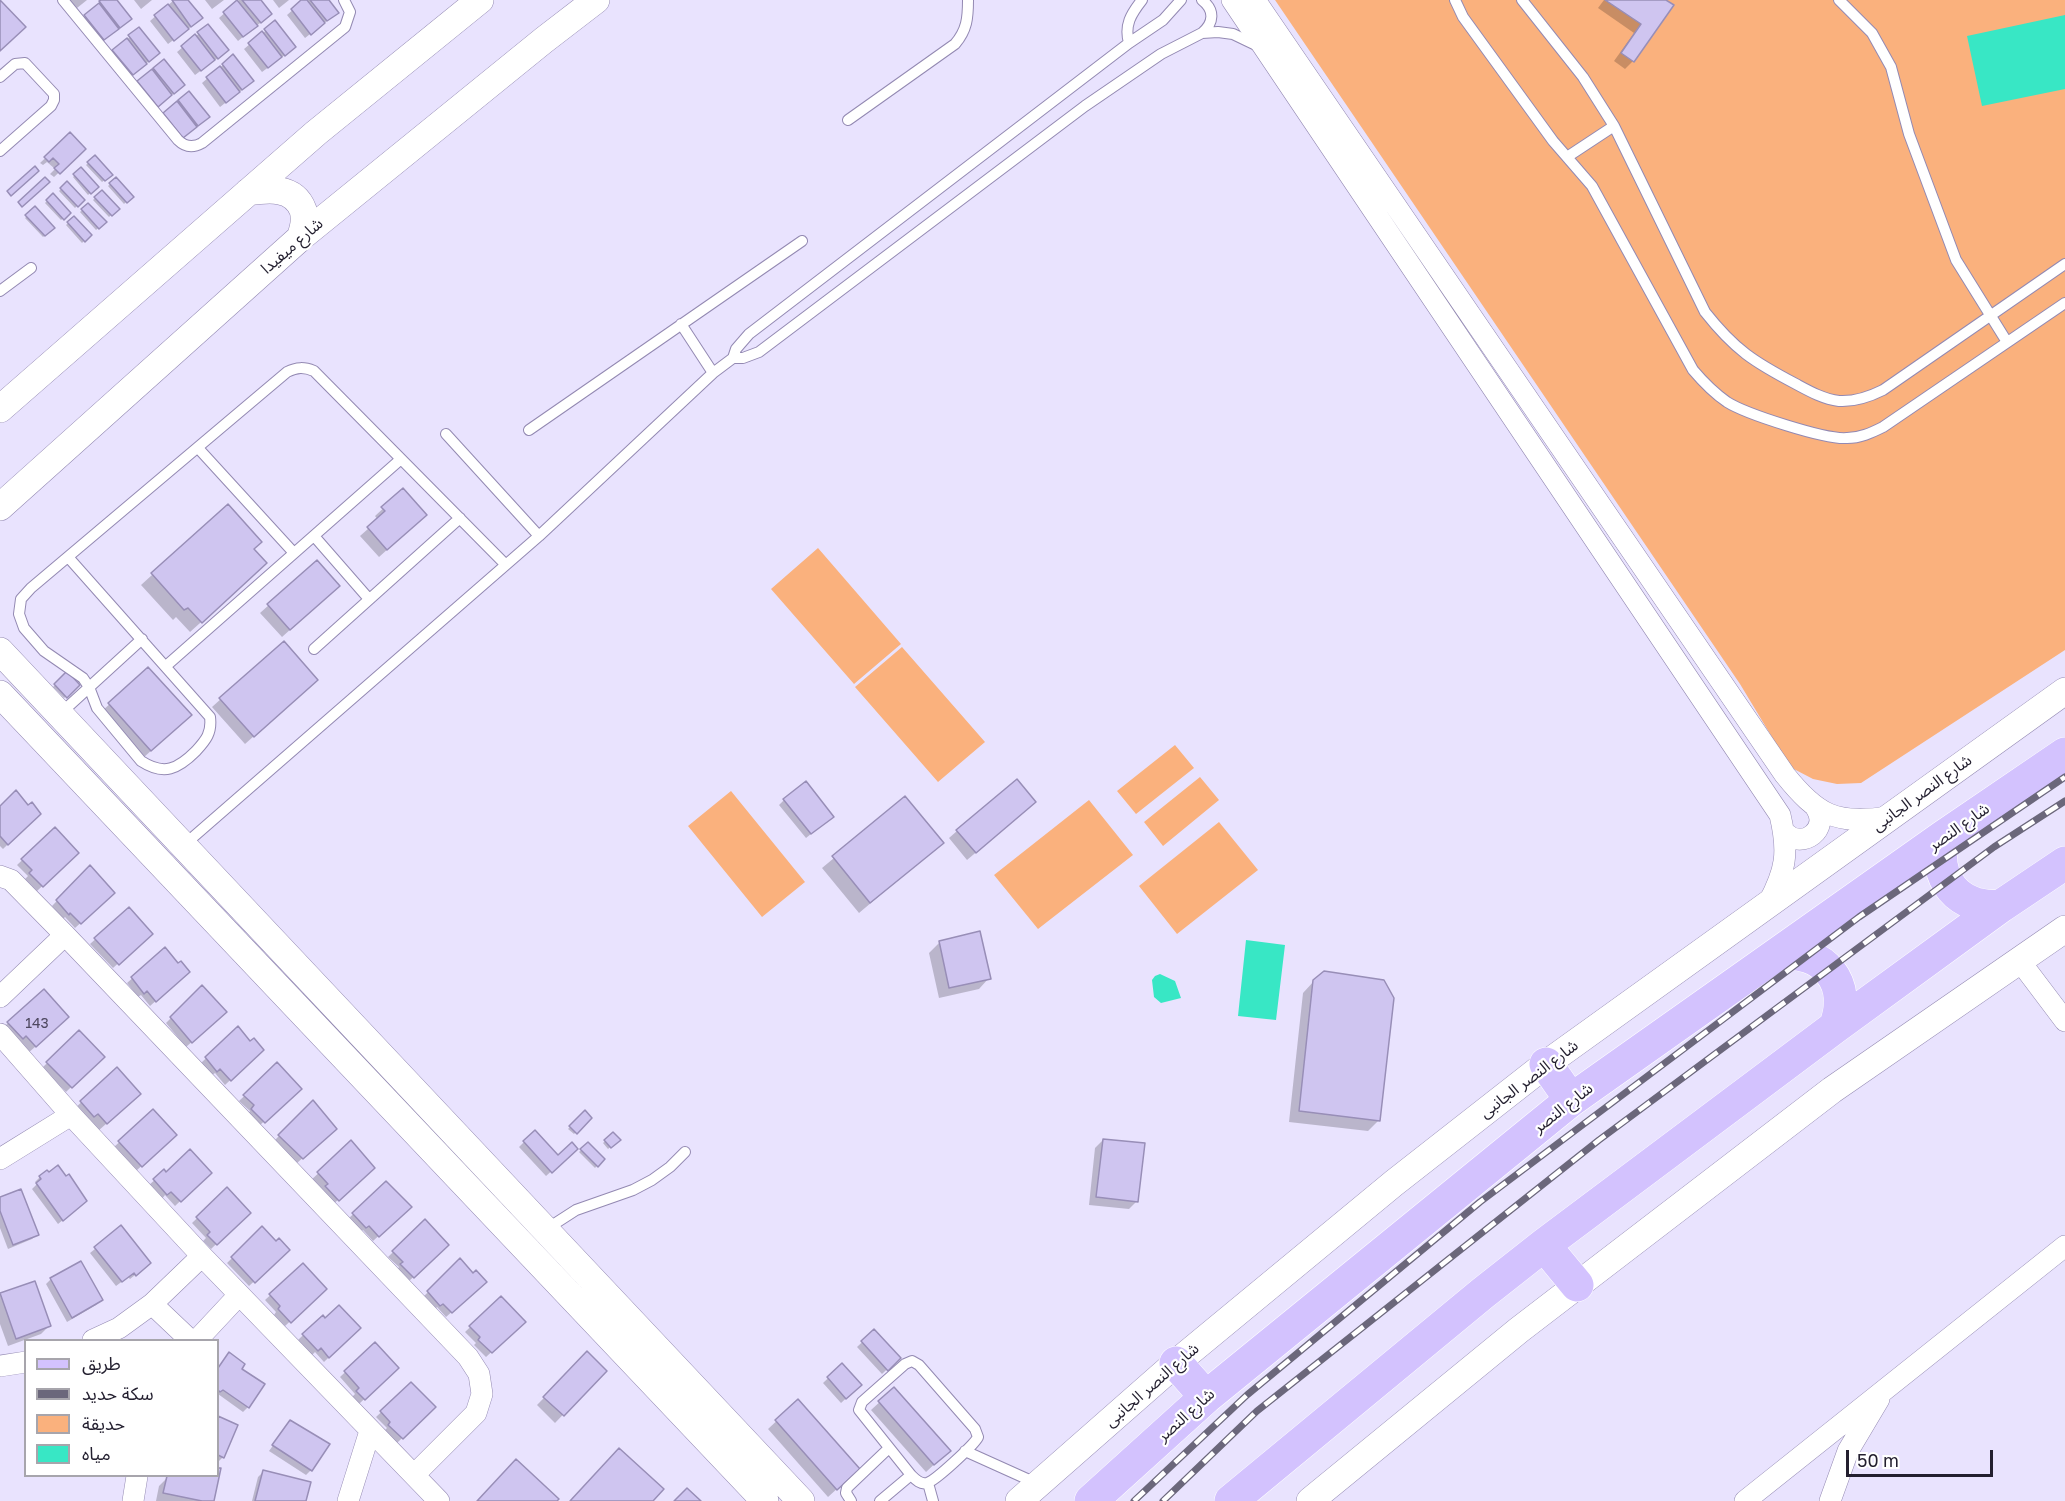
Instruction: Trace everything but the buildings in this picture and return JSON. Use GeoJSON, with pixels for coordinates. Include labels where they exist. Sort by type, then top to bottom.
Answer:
{"type":"FeatureCollection","features":[{"type":"Feature","properties":{"kind":"main road","name":"شارع النصر"},"geometry":{"type":"LineString","coordinates":[[1091,1501],[1206,1397],[1571,1100],[1943,837],[2065,754]]}},
{"type":"Feature","properties":{"kind":"main road"},"geometry":{"type":"LineString","coordinates":[[1943,837],[1940,848],[1941,870],[1952,889],[1969,902],[1990,907],[2001,906]]}},
{"type":"Feature","properties":{"kind":"main road"},"geometry":{"type":"LineString","coordinates":[[1233,1500],[1544,1245],[1835,1027],[2001,906],[2065,863]]}},
{"type":"Feature","properties":{"kind":"main road"},"geometry":{"type":"LineString","coordinates":[[1778,954],[1802,953],[1813,957],[1831,972],[1837,982],[1841,1005],[1835,1027]]}},
{"type":"Feature","properties":{"kind":"main road"},"geometry":{"type":"LineString","coordinates":[[1546,1064],[1571,1100]]}},
{"type":"Feature","properties":{"kind":"main road"},"geometry":{"type":"LineString","coordinates":[[1544,1245],[1577,1285]]}},
{"type":"Feature","properties":{"kind":"main road"},"geometry":{"type":"LineString","coordinates":[[1176,1363],[1206,1397]]}},
{"type":"Feature","properties":{"kind":"street"},"geometry":{"type":"LineString","coordinates":[[0,409],[316,133],[480,0]]}},
{"type":"Feature","properties":{"kind":"street","name":"شارع ميفيدا"},"geometry":{"type":"LineString","coordinates":[[0,507],[300,238],[596,0]]}},
{"type":"Feature","properties":{"kind":"street"},"geometry":{"type":"LineString","coordinates":[[1232,0],[1780,815],[1785,833],[1786,859],[1779,882],[1768,904]]}},
{"type":"Feature","properties":{"kind":"street"},"geometry":{"type":"LineString","coordinates":[[1255,0],[1785,775],[1820,813],[1815,833],[1803,840],[1789,837],[1785,833]]}},
{"type":"Feature","properties":{"kind":"street"},"geometry":{"type":"LineString","coordinates":[[248,192],[280,190],[296,198],[301,205],[305,221],[300,238]]}},
{"type":"Feature","properties":{"kind":"street"},"geometry":{"type":"LineString","coordinates":[[0,651],[801,1501]]}},
{"type":"Feature","properties":{"kind":"street","name":"شارع النصر الجانبى"},"geometry":{"type":"LineString","coordinates":[[1029,1493],[1176,1363],[1394,1183],[1546,1064],[2065,691]]}},
{"type":"Feature","properties":{"kind":"street"},"geometry":{"type":"LineString","coordinates":[[0,694],[765,1501]]}},
{"type":"Feature","properties":{"kind":"street"},"geometry":{"type":"LineString","coordinates":[[64,762],[86,742]]}},
{"type":"Feature","properties":{"kind":"street"},"geometry":{"type":"LineString","coordinates":[[1816,808],[1839,818],[1864,821],[1888,817]]}},
{"type":"Feature","properties":{"kind":"street"},"geometry":{"type":"LineString","coordinates":[[0,876],[10,880],[65,935],[468,1357],[479,1374],[482,1394],[476,1413],[414,1474]]}},
{"type":"Feature","properties":{"kind":"street"},"geometry":{"type":"LineString","coordinates":[[1310,1501],[1577,1285],[1832,1090],[2065,929]]}},
{"type":"Feature","properties":{"kind":"street"},"geometry":{"type":"LineString","coordinates":[[0,997],[65,935]]}},
{"type":"Feature","properties":{"kind":"street"},"geometry":{"type":"LineString","coordinates":[[2019,960],[2065,1022]]}},
{"type":"Feature","properties":{"kind":"street"},"geometry":{"type":"LineString","coordinates":[[0,1034],[71,1115],[202,1256],[439,1501]]}},
{"type":"Feature","properties":{"kind":"street"},"geometry":{"type":"LineString","coordinates":[[0,1159],[71,1115]]}},
{"type":"Feature","properties":{"kind":"street"},"geometry":{"type":"LineString","coordinates":[[1745,1501],[2065,1246]]}},
{"type":"Feature","properties":{"kind":"street"},"geometry":{"type":"LineString","coordinates":[[97,1339],[119,1328],[152,1304],[202,1256]]}},
{"type":"Feature","properties":{"kind":"street"},"geometry":{"type":"LineString","coordinates":[[199,1339],[239,1295]]}},
{"type":"Feature","properties":{"kind":"street"},"geometry":{"type":"LineString","coordinates":[[152,1304],[188,1339]]}},
{"type":"Feature","properties":{"kind":"street"},"geometry":{"type":"LineString","coordinates":[[0,1366],[24,1362]]}},
{"type":"Feature","properties":{"kind":"street"},"geometry":{"type":"LineString","coordinates":[[1830,1501],[1848,1451],[1886,1388]]}},
{"type":"Feature","properties":{"kind":"street"},"geometry":{"type":"LineString","coordinates":[[348,1501],[370,1431]]}},
{"type":"Feature","properties":{"kind":"street"},"geometry":{"type":"LineString","coordinates":[[133,1501],[137,1477]]}},
{"type":"Feature","properties":{"kind":"lane"},"geometry":{"type":"LineString","coordinates":[[63,0],[178,140],[182,144],[193,147],[202,143],[345,27],[350,18],[350,12],[344,0]]}},
{"type":"Feature","properties":{"kind":"lane"},"geometry":{"type":"LineString","coordinates":[[848,120],[956,44],[963,35],[967,23],[968,0]]}},
{"type":"Feature","properties":{"kind":"lane"},"geometry":{"type":"LineString","coordinates":[[1129,43],[1127,26],[1129,18],[1142,0]]}},
{"type":"Feature","properties":{"kind":"lane"},"geometry":{"type":"LineString","coordinates":[[183,846],[505,564],[539,537],[713,373],[733,358],[736,349],[749,334],[1129,43],[1163,20],[1181,0]]}},
{"type":"Feature","properties":{"kind":"lane"},"geometry":{"type":"LineString","coordinates":[[1202,0],[1209,6],[1212,14],[1212,21],[1203,33]]}},
{"type":"Feature","properties":{"kind":"lane"},"geometry":{"type":"LineString","coordinates":[[1455,0],[1463,17],[1541,126],[1592,186],[1693,370],[1709,389],[1752,414],[1828,438],[1866,435],[1883,427],[2065,303]]}},
{"type":"Feature","properties":{"kind":"lane"},"geometry":{"type":"LineString","coordinates":[[1522,0],[1583,77],[1614,126],[1705,312],[1720,332],[1757,364],[1810,391],[1839,401],[1869,397],[1883,390],[2065,264]]}},
{"type":"Feature","properties":{"kind":"lane"},"geometry":{"type":"LineString","coordinates":[[1839,0],[1872,33],[1891,68],[1910,134],[1956,260],[2007,342]]}},
{"type":"Feature","properties":{"kind":"lane"},"geometry":{"type":"LineString","coordinates":[[733,358],[743,358],[759,352],[1102,94],[1161,54],[1203,33],[1226,33],[1248,40],[1272,59]]}},
{"type":"Feature","properties":{"kind":"lane"},"geometry":{"type":"LineString","coordinates":[[0,77],[15,64],[25,63],[54,94],[54,100],[51,106],[0,152]]}},
{"type":"Feature","properties":{"kind":"lane"},"geometry":{"type":"LineString","coordinates":[[1567,157],[1614,126]]}},
{"type":"Feature","properties":{"kind":"lane"},"geometry":{"type":"LineString","coordinates":[[529,430],[802,241]]}},
{"type":"Feature","properties":{"kind":"lane"},"geometry":{"type":"LineString","coordinates":[[0,291],[31,268]]}},
{"type":"Feature","properties":{"kind":"lane"},"geometry":{"type":"LineString","coordinates":[[681,324],[713,373]]}},
{"type":"Feature","properties":{"kind":"lane"},"geometry":{"type":"LineString","coordinates":[[68,557],[210,717],[209,736],[184,762],[176,767],[158,769],[141,760],[97,708],[89,687],[79,673],[44,651],[24,628],[19,607],[26,594],[68,557],[287,372],[296,368],[314,371],[505,564]]}},
{"type":"Feature","properties":{"kind":"lane"},"geometry":{"type":"LineString","coordinates":[[446,434],[539,537]]}},
{"type":"Feature","properties":{"kind":"lane"},"geometry":{"type":"LineString","coordinates":[[198,448],[294,553]]}},
{"type":"Feature","properties":{"kind":"lane"},"geometry":{"type":"LineString","coordinates":[[166,666],[401,459]]}},
{"type":"Feature","properties":{"kind":"lane"},"geometry":{"type":"LineString","coordinates":[[314,649],[460,518]]}},
{"type":"Feature","properties":{"kind":"lane"},"geometry":{"type":"LineString","coordinates":[[314,536],[369,599]]}},
{"type":"Feature","properties":{"kind":"lane"},"geometry":{"type":"LineString","coordinates":[[58,715],[142,639]]}},
{"type":"Feature","properties":{"kind":"lane"},"geometry":{"type":"LineString","coordinates":[[545,1230],[576,1210],[633,1190],[652,1180],[685,1152]]}},
{"type":"Feature","properties":{"kind":"lane"},"geometry":{"type":"LineString","coordinates":[[912,1361],[919,1365],[975,1429],[978,1437],[965,1451],[928,1483],[919,1483],[861,1413],[859,1407],[905,1364],[912,1361]]}},
{"type":"Feature","properties":{"kind":"lane"},"geometry":{"type":"LineString","coordinates":[[851,1501],[846,1493],[847,1488],[890,1448]]}},
{"type":"Feature","properties":{"kind":"lane"},"geometry":{"type":"LineString","coordinates":[[965,1451],[1029,1493]]}},
{"type":"Feature","properties":{"kind":"lane"},"geometry":{"type":"LineString","coordinates":[[880,1501],[911,1475]]}},
{"type":"Feature","properties":{"kind":"lane"},"geometry":{"type":"LineString","coordinates":[[928,1483],[933,1501]]}},
{"type":"Feature","properties":{"kind":"green space"},"geometry":{"type":"Polygon","coordinates":[[[1275,0],[2065,0],[2065,650],[1861,783],[1837,784],[1813,779],[1790,767],[1740,684],[1275,0]]]}},
{"type":"Feature","properties":{"kind":"green space"},"geometry":{"type":"Polygon","coordinates":[[[818,548],[901,644],[854,684],[771,589],[818,548]]]}},
{"type":"Feature","properties":{"kind":"green space"},"geometry":{"type":"Polygon","coordinates":[[[902,647],[985,742],[938,782],[855,687],[902,647]]]}},
{"type":"Feature","properties":{"kind":"green space"},"geometry":{"type":"Polygon","coordinates":[[[1175,745],[1194,768],[1136,814],[1117,791],[1175,745]]]}},
{"type":"Feature","properties":{"kind":"green space"},"geometry":{"type":"Polygon","coordinates":[[[1200,777],[1219,800],[1163,846],[1144,822],[1200,777]]]}},
{"type":"Feature","properties":{"kind":"green space"},"geometry":{"type":"Polygon","coordinates":[[[731,791],[805,882],[762,917],[688,826],[731,791]]]}},
{"type":"Feature","properties":{"kind":"green space"},"geometry":{"type":"Polygon","coordinates":[[[1089,800],[1133,855],[1038,929],[994,875],[1089,800]]]}},
{"type":"Feature","properties":{"kind":"green space"},"geometry":{"type":"Polygon","coordinates":[[[1219,822],[1258,870],[1177,934],[1139,886],[1219,822]]]}},
{"type":"Feature","properties":{"kind":"water"},"geometry":{"type":"Polygon","coordinates":[[[2065,15],[2065,89],[1982,106],[1967,36],[2065,15]]]}},
{"type":"Feature","properties":{"kind":"water"},"geometry":{"type":"Polygon","coordinates":[[[1246,940],[1285,945],[1276,1020],[1238,1016],[1246,940]]]}},
{"type":"Feature","properties":{"kind":"water"},"geometry":{"type":"Polygon","coordinates":[[[1160,974],[1175,981],[1181,998],[1161,1003],[1154,997],[1152,980],[1160,974]]]}},
{"type":"Feature","properties":{"kind":"railway"},"geometry":{"type":"LineString","coordinates":[[1134,1501],[1247,1395],[1480,1202],[1859,917],[2065,777]]}},
{"type":"Feature","properties":{"kind":"railway"},"geometry":{"type":"LineString","coordinates":[[1163,1501],[1257,1411],[1599,1140],[1994,847],[2065,801]]}}]}
